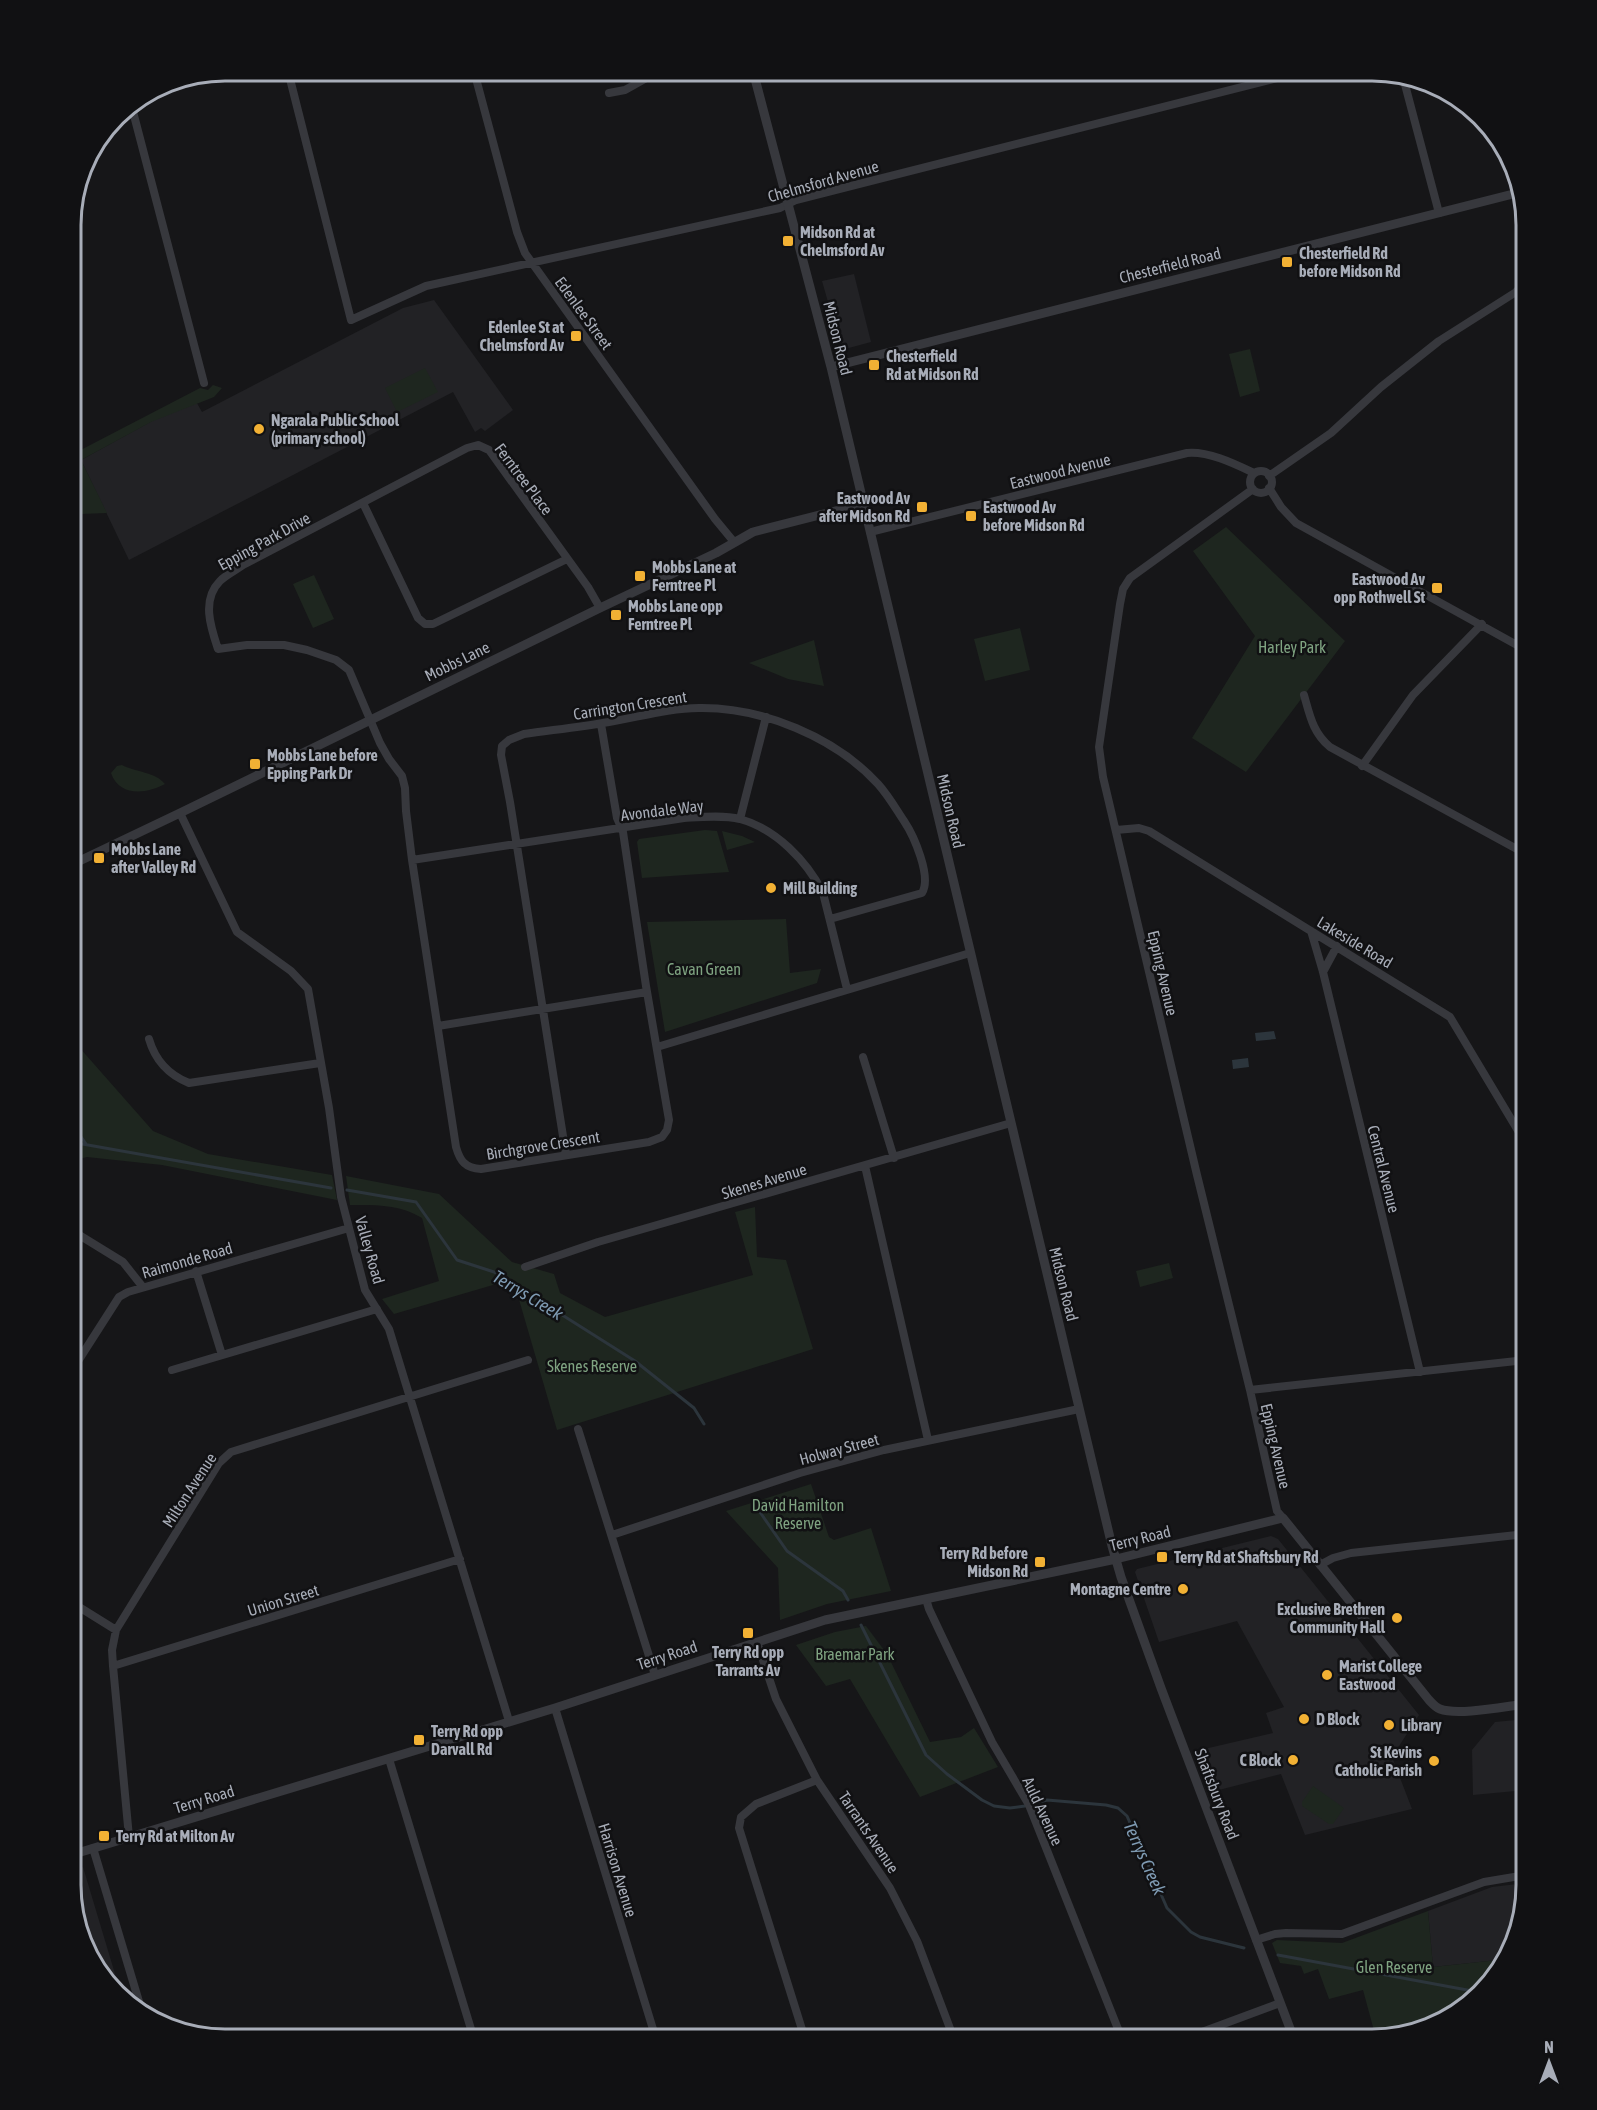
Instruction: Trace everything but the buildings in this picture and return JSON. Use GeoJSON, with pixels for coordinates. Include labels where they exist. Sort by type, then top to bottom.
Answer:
{"type":"FeatureCollection","features":[{"type":"Feature","properties":{"kind":"street","name":"Chelmsford Avenue"},"geometry":{"type":"LineString","coordinates":[[291,81],[351,320],[426,286],[780,208],[796,200],[1266,81]]}},
{"type":"Feature","properties":{"kind":"street","name":"Edenlee Street"},"geometry":{"type":"LineString","coordinates":[[477,81],[517,232],[525,253],[715,519],[734,542]]}},
{"type":"Feature","properties":{"kind":"street"},"geometry":{"type":"LineString","coordinates":[[609,93],[626,90],[642,81]]}},
{"type":"Feature","properties":{"kind":"street","name":"Midson Road"},"geometry":{"type":"LineString","coordinates":[[756,81],[831,367],[1116,1559]]}},
{"type":"Feature","properties":{"kind":"street"},"geometry":{"type":"LineString","coordinates":[[1405,85],[1439,213]]}},
{"type":"Feature","properties":{"kind":"street"},"geometry":{"type":"LineString","coordinates":[[134,114],[204,382]]}},
{"type":"Feature","properties":{"kind":"street","name":"Chesterfield Road"},"geometry":{"type":"LineString","coordinates":[[831,367],[1513,194]]}},
{"type":"Feature","properties":{"kind":"street"},"geometry":{"type":"LineString","coordinates":[[1269,476],[1331,433],[1381,387],[1439,341],[1516,292]]}},
{"type":"Feature","properties":{"kind":"street","name":"Ferntree Place"},"geometry":{"type":"LineString","coordinates":[[363,503],[467,448],[478,445],[489,450],[588,587],[600,608]]}},
{"type":"Feature","properties":{"kind":"street","name":"Eastwood Avenue"},"geometry":{"type":"LineString","coordinates":[[870,532],[1187,453],[1206,454],[1254,473]]}},
{"type":"Feature","properties":{"kind":"street"},"geometry":{"type":"LineString","coordinates":[[1264,472],[1269,476],[1271,482],[1269,488],[1261,493],[1253,489],[1250,483],[1254,473],[1264,472]]}},
{"type":"Feature","properties":{"kind":"street"},"geometry":{"type":"LineString","coordinates":[[1269,488],[1281,507],[1296,523],[1516,644]]}},
{"type":"Feature","properties":{"kind":"street","name":"Epping Avenue"},"geometry":{"type":"LineString","coordinates":[[1253,489],[1130,578],[1120,604],[1099,747],[1101,770],[1277,1511],[1283,1518]]}},
{"type":"Feature","properties":{"kind":"street"},"geometry":{"type":"LineString","coordinates":[[363,503],[418,618],[425,624],[433,624],[567,559]]}},
{"type":"Feature","properties":{"kind":"street","name":"Epping Park Drive"},"geometry":{"type":"LineString","coordinates":[[363,503],[243,565],[218,582],[209,602],[209,622],[218,649],[247,645],[284,645],[336,660],[349,670],[370,720]]}},
{"type":"Feature","properties":{"kind":"street","name":"Mobbs Lane"},"geometry":{"type":"LineString","coordinates":[[81,859],[716,553],[753,532],[863,504]]}},
{"type":"Feature","properties":{"kind":"street"},"geometry":{"type":"LineString","coordinates":[[1362,765],[1413,695],[1482,624]]}},
{"type":"Feature","properties":{"kind":"street"},"geometry":{"type":"LineString","coordinates":[[1304,695],[1312,724],[1320,738],[1330,747],[1516,848]]}},
{"type":"Feature","properties":{"kind":"street","name":"Carrington Crescent"},"geometry":{"type":"LineString","coordinates":[[517,844],[501,755],[502,746],[509,740],[524,734],[699,708],[732,710],[766,717],[810,733],[853,761],[879,784],[907,826],[918,850],[926,881],[922,893],[830,919]]}},
{"type":"Feature","properties":{"kind":"street"},"geometry":{"type":"LineString","coordinates":[[740,819],[766,717]]}},
{"type":"Feature","properties":{"kind":"street","name":"Birchgrove Crescent"},"geometry":{"type":"LineString","coordinates":[[370,720],[389,759],[402,776],[405,788],[412,860],[456,1147],[460,1160],[471,1168],[481,1169],[643,1143],[662,1137],[667,1130],[669,1120],[621,828],[617,818],[601,724]]}},
{"type":"Feature","properties":{"kind":"street","name":"Valley Road"},"geometry":{"type":"LineString","coordinates":[[180,813],[237,932],[291,971],[308,989],[329,1108],[339,1185],[365,1290],[389,1329],[509,1721]]}},
{"type":"Feature","properties":{"kind":"street","name":"Avondale Way"},"geometry":{"type":"LineString","coordinates":[[412,860],[684,818],[740,819],[770,834],[802,861],[816,879],[823,893],[847,989]]}},
{"type":"Feature","properties":{"kind":"street","name":"Lakeside Road"},"geometry":{"type":"LineString","coordinates":[[1116,830],[1139,828],[1149,831],[1450,1017],[1516,1126]]}},
{"type":"Feature","properties":{"kind":"street"},"geometry":{"type":"LineString","coordinates":[[517,844],[566,1155]]}},
{"type":"Feature","properties":{"kind":"street","name":"Central Avenue"},"geometry":{"type":"LineString","coordinates":[[1311,931],[1323,972],[1420,1372]]}},
{"type":"Feature","properties":{"kind":"street"},"geometry":{"type":"LineString","coordinates":[[1323,972],[1337,946]]}},
{"type":"Feature","properties":{"kind":"street"},"geometry":{"type":"LineString","coordinates":[[657,1047],[970,953]]}},
{"type":"Feature","properties":{"kind":"street"},"geometry":{"type":"LineString","coordinates":[[438,1026],[647,992]]}},
{"type":"Feature","properties":{"kind":"street"},"geometry":{"type":"LineString","coordinates":[[149,1039],[153,1051],[166,1069],[176,1078],[189,1083],[320,1063]]}},
{"type":"Feature","properties":{"kind":"street"},"geometry":{"type":"LineString","coordinates":[[863,1057],[894,1158]]}},
{"type":"Feature","properties":{"kind":"street","name":"Skenes Avenue"},"geometry":{"type":"LineString","coordinates":[[525,1267],[598,1242],[1011,1124]]}},
{"type":"Feature","properties":{"kind":"street"},"geometry":{"type":"LineString","coordinates":[[865,1166],[928,1440]]}},
{"type":"Feature","properties":{"kind":"street","name":"Raimonde Road"},"geometry":{"type":"LineString","coordinates":[[81,1356],[118,1297],[142,1287],[349,1228]]}},
{"type":"Feature","properties":{"kind":"street"},"geometry":{"type":"LineString","coordinates":[[81,1236],[123,1262],[142,1287]]}},
{"type":"Feature","properties":{"kind":"street"},"geometry":{"type":"LineString","coordinates":[[196,1272],[222,1354]]}},
{"type":"Feature","properties":{"kind":"street"},"geometry":{"type":"LineString","coordinates":[[172,1370],[376,1309]]}},
{"type":"Feature","properties":{"kind":"street","name":"Milton Avenue"},"geometry":{"type":"LineString","coordinates":[[129,1837],[113,1666],[112,1650],[116,1630],[219,1463],[231,1452],[528,1360]]}},
{"type":"Feature","properties":{"kind":"street"},"geometry":{"type":"LineString","coordinates":[[1250,1390],[1516,1361]]}},
{"type":"Feature","properties":{"kind":"street","name":"Holway Street"},"geometry":{"type":"LineString","coordinates":[[612,1536],[800,1473],[928,1440],[1079,1409]]}},
{"type":"Feature","properties":{"kind":"street"},"geometry":{"type":"LineString","coordinates":[[578,1429],[655,1675]]}},
{"type":"Feature","properties":{"kind":"street"},"geometry":{"type":"LineString","coordinates":[[1283,1518],[1437,1707],[1460,1711],[1516,1705]]}},
{"type":"Feature","properties":{"kind":"street","name":"Terry Road"},"geometry":{"type":"LineString","coordinates":[[81,1852],[555,1708],[825,1620],[1116,1559],[1283,1518]]}},
{"type":"Feature","properties":{"kind":"street"},"geometry":{"type":"LineString","coordinates":[[1320,1565],[1333,1558],[1351,1553],[1516,1535]]}},
{"type":"Feature","properties":{"kind":"street","name":"Union Street"},"geometry":{"type":"LineString","coordinates":[[113,1666],[460,1559]]}},
{"type":"Feature","properties":{"kind":"street","name":"Shaftsbury Road"},"geometry":{"type":"LineString","coordinates":[[1116,1559],[1161,1688],[1289,2029]]}},
{"type":"Feature","properties":{"kind":"street","name":"Auld Avenue"},"geometry":{"type":"LineString","coordinates":[[926,1599],[928,1609],[992,1742],[1029,1805],[1118,2029]]}},
{"type":"Feature","properties":{"kind":"street"},"geometry":{"type":"LineString","coordinates":[[81,1609],[116,1630]]}},
{"type":"Feature","properties":{"kind":"street","name":"Tarrants Avenue"},"geometry":{"type":"LineString","coordinates":[[757,1642],[776,1699],[817,1780],[890,1888],[917,1941],[950,2029]]}},
{"type":"Feature","properties":{"kind":"street","name":"Harrison Avenue"},"geometry":{"type":"LineString","coordinates":[[555,1708],[653,2029]]}},
{"type":"Feature","properties":{"kind":"street"},"geometry":{"type":"LineString","coordinates":[[389,1759],[471,2029]]}},
{"type":"Feature","properties":{"kind":"street"},"geometry":{"type":"LineString","coordinates":[[802,2029],[739,1828],[741,1817],[756,1804],[817,1780]]}},
{"type":"Feature","properties":{"kind":"street"},"geometry":{"type":"LineString","coordinates":[[93,1848],[138,2000]]}},
{"type":"Feature","properties":{"kind":"street"},"geometry":{"type":"LineString","coordinates":[[1256,1940],[1286,1933],[1342,1934],[1484,1882],[1516,1877]]}},
{"type":"Feature","properties":{"kind":"street"},"geometry":{"type":"LineString","coordinates":[[1212,2029],[1280,2003]]}},
{"type":"Feature","properties":{"kind":"shaded area"},"geometry":{"type":"Polygon","coordinates":[[[854,274],[871,342],[845,349],[840,344],[822,281],[854,274]]]}},
{"type":"Feature","properties":{"kind":"shaded area","name":"Ngarala Public School (primary school)"},"geometry":{"type":"Polygon","coordinates":[[[434,300],[513,410],[485,431],[481,428],[475,432],[453,392],[129,560],[81,460],[194,398],[202,412],[403,308],[434,300]]]}},
{"type":"Feature","properties":{"kind":"shaded area"},"geometry":{"type":"Polygon","coordinates":[[[1274,1031],[1276,1039],[1256,1041],[1255,1033],[1274,1031]]]}},
{"type":"Feature","properties":{"kind":"shaded area"},"geometry":{"type":"Polygon","coordinates":[[[1248,1058],[1249,1067],[1233,1069],[1232,1060],[1248,1058]]]}},
{"type":"Feature","properties":{"kind":"shaded area","name":"Marist College Eastwood"},"geometry":{"type":"Polygon","coordinates":[[[1271,1536],[1278,1539],[1419,1715],[1392,1757],[1412,1809],[1305,1835],[1281,1774],[1215,1791],[1200,1750],[1273,1733],[1266,1713],[1284,1707],[1237,1621],[1159,1642],[1135,1572],[1137,1569],[1271,1536]]]}},
{"type":"Feature","properties":{"kind":"shaded area"},"geometry":{"type":"Polygon","coordinates":[[[1516,1720],[1516,1791],[1473,1795],[1472,1750],[1495,1722],[1516,1720]]]}},
{"type":"Feature","properties":{"kind":"shaded area"},"geometry":{"type":"Polygon","coordinates":[[[83,1867],[117,1980],[96,1949],[86,1923],[82,1904],[81,1868],[83,1867]]]}},
{"type":"Feature","properties":{"kind":"shaded area"},"geometry":{"type":"Polygon","coordinates":[[[1516,1884],[1511,1923],[1495,1960],[1433,1967],[1428,1911],[1492,1887],[1516,1884]]]}},
{"type":"Feature","properties":{"kind":"green space"},"geometry":{"type":"Polygon","coordinates":[[[1250,349],[1260,391],[1240,397],[1229,354],[1250,349]]]}},
{"type":"Feature","properties":{"kind":"green space"},"geometry":{"type":"Polygon","coordinates":[[[425,368],[438,392],[397,412],[385,388],[425,368]]]}},
{"type":"Feature","properties":{"kind":"green space"},"geometry":{"type":"Polygon","coordinates":[[[213,385],[222,388],[214,397],[151,422],[81,460],[81,450],[200,388],[208,390],[213,385]]]}},
{"type":"Feature","properties":{"kind":"green space"},"geometry":{"type":"Polygon","coordinates":[[[81,460],[107,513],[81,514],[81,460]]]}},
{"type":"Feature","properties":{"kind":"green space","name":"Harley Park"},"geometry":{"type":"Polygon","coordinates":[[[1226,527],[1345,641],[1246,772],[1192,738],[1255,636],[1193,551],[1226,527]]]}},
{"type":"Feature","properties":{"kind":"green space"},"geometry":{"type":"Polygon","coordinates":[[[314,575],[334,619],[313,628],[293,584],[314,575]]]}},
{"type":"Feature","properties":{"kind":"green space"},"geometry":{"type":"Polygon","coordinates":[[[1020,628],[1030,670],[985,681],[974,639],[1020,628]]]}},
{"type":"Feature","properties":{"kind":"green space"},"geometry":{"type":"Polygon","coordinates":[[[814,640],[824,686],[788,679],[749,663],[814,640]]]}},
{"type":"Feature","properties":{"kind":"green space"},"geometry":{"type":"Polygon","coordinates":[[[122,765],[151,774],[165,784],[150,790],[127,790],[115,781],[111,773],[117,766],[122,765]]]}},
{"type":"Feature","properties":{"kind":"green space"},"geometry":{"type":"Polygon","coordinates":[[[705,830],[717,831],[729,872],[642,878],[637,842],[639,839],[705,830]]]}},
{"type":"Feature","properties":{"kind":"green space"},"geometry":{"type":"Polygon","coordinates":[[[722,831],[742,836],[755,842],[727,850],[722,831]]]}},
{"type":"Feature","properties":{"kind":"green space","name":"Cavan Green"},"geometry":{"type":"Polygon","coordinates":[[[786,919],[790,973],[821,969],[817,983],[665,1032],[647,922],[786,919]]]}},
{"type":"Feature","properties":{"kind":"green space"},"geometry":{"type":"Polygon","coordinates":[[[81,1049],[153,1131],[208,1154],[332,1175],[337,1200],[162,1165],[87,1157],[81,1158],[81,1049]]]}},
{"type":"Feature","properties":{"kind":"green space","name":"Skenes Reserve"},"geometry":{"type":"Polygon","coordinates":[[[346,1176],[439,1194],[512,1262],[554,1274],[560,1293],[605,1317],[753,1275],[735,1212],[755,1207],[757,1257],[786,1260],[813,1349],[557,1430],[513,1279],[394,1314],[382,1299],[439,1281],[422,1218],[396,1208],[378,1205],[350,1205],[346,1176]]]}},
{"type":"Feature","properties":{"kind":"green space"},"geometry":{"type":"Polygon","coordinates":[[[1169,1263],[1173,1278],[1140,1287],[1136,1271],[1169,1263]]]}},
{"type":"Feature","properties":{"kind":"green space","name":"David Hamilton Reserve"},"geometry":{"type":"Polygon","coordinates":[[[811,1484],[829,1537],[834,1540],[871,1528],[891,1591],[827,1604],[780,1620],[778,1568],[726,1511],[811,1484]]]}},
{"type":"Feature","properties":{"kind":"green space","name":"Braemar Park"},"geometry":{"type":"Polygon","coordinates":[[[866,1626],[887,1654],[930,1742],[961,1737],[974,1728],[998,1767],[920,1797],[850,1679],[826,1686],[796,1645],[835,1632],[866,1626]]]}},
{"type":"Feature","properties":{"kind":"green space"},"geometry":{"type":"Polygon","coordinates":[[[1313,1786],[1344,1808],[1333,1824],[1329,1824],[1302,1806],[1302,1802],[1313,1786]]]}},
{"type":"Feature","properties":{"kind":"green space","name":"Glen Reserve"},"geometry":{"type":"Polygon","coordinates":[[[1428,1911],[1433,1967],[1495,1960],[1480,1980],[1452,2005],[1410,2024],[1374,2029],[1363,1990],[1329,1999],[1318,1969],[1304,1974],[1301,1966],[1280,1963],[1272,1943],[1277,1940],[1342,1943],[1428,1911]]]}},
{"type":"Feature","properties":{"kind":"waterway"},"geometry":{"type":"LineString","coordinates":[[81,1137],[86,1144]]}},
{"type":"Feature","properties":{"kind":"waterway","name":"Terrys Creek"},"geometry":{"type":"LineString","coordinates":[[81,1144],[331,1188]]}},
{"type":"Feature","properties":{"kind":"waterway","name":"Terrys Creek"},"geometry":{"type":"LineString","coordinates":[[347,1190],[416,1202],[457,1260],[494,1272],[635,1361],[694,1408],[704,1424]]}},
{"type":"Feature","properties":{"kind":"waterway","name":"Terrys Creek"},"geometry":{"type":"LineString","coordinates":[[755,1505],[787,1551],[843,1591],[848,1600]]}},
{"type":"Feature","properties":{"kind":"waterway","name":"Terrys Creek"},"geometry":{"type":"LineString","coordinates":[[861,1625],[926,1755],[982,1800],[994,1806],[1010,1808],[1025,1806]]}},
{"type":"Feature","properties":{"kind":"waterway","name":"Terrys Creek"},"geometry":{"type":"LineString","coordinates":[[1033,1804],[1047,1800],[1118,1808],[1127,1816],[1167,1908],[1191,1932],[1200,1937],[1244,1948]]}},
{"type":"Feature","properties":{"kind":"waterway","name":"Terrys Creek"},"geometry":{"type":"LineString","coordinates":[[1278,1955],[1470,1990]]}},
{"type":"Feature","properties":{"kind":"place","name":"Midson Rd at Chelmsford Av"},"geometry":{"type":"Point","coordinates":[788,241]}},
{"type":"Feature","properties":{"kind":"place","name":"Chesterfield Rd before Midson Rd"},"geometry":{"type":"Point","coordinates":[1287,262]}},
{"type":"Feature","properties":{"kind":"place","name":"Edenlee St at Chelmsford Av"},"geometry":{"type":"Point","coordinates":[576,336]}},
{"type":"Feature","properties":{"kind":"place","name":"Chesterfield Rd at Midson Rd"},"geometry":{"type":"Point","coordinates":[874,365]}},
{"type":"Feature","properties":{"kind":"place","name":"Ngarala Public School (primary school)"},"geometry":{"type":"Point","coordinates":[259,429]}},
{"type":"Feature","properties":{"kind":"place","name":"Eastwood Av after Midson Rd"},"geometry":{"type":"Point","coordinates":[922,507]}},
{"type":"Feature","properties":{"kind":"place","name":"Eastwood Av before Midson Rd"},"geometry":{"type":"Point","coordinates":[971,516]}},
{"type":"Feature","properties":{"kind":"place","name":"Mobbs Lane at Ferntree Pl"},"geometry":{"type":"Point","coordinates":[640,576]}},
{"type":"Feature","properties":{"kind":"place","name":"Eastwood Av opp Rothwell St"},"geometry":{"type":"Point","coordinates":[1437,588]}},
{"type":"Feature","properties":{"kind":"place","name":"Mobbs Lane opp Ferntree Pl"},"geometry":{"type":"Point","coordinates":[616,615]}},
{"type":"Feature","properties":{"kind":"place","name":"Mobbs Lane before Epping Park Dr"},"geometry":{"type":"Point","coordinates":[255,764]}},
{"type":"Feature","properties":{"kind":"place","name":"Mobbs Lane after Valley Rd"},"geometry":{"type":"Point","coordinates":[99,858]}},
{"type":"Feature","properties":{"kind":"place","name":"Mill Building"},"geometry":{"type":"Point","coordinates":[771,888]}},
{"type":"Feature","properties":{"kind":"place","name":"Terry Rd at Shaftsbury Rd"},"geometry":{"type":"Point","coordinates":[1162,1557]}},
{"type":"Feature","properties":{"kind":"place","name":"Terry Rd before Midson Rd"},"geometry":{"type":"Point","coordinates":[1040,1562]}},
{"type":"Feature","properties":{"kind":"place","name":"Montagne Centre"},"geometry":{"type":"Point","coordinates":[1183,1589]}},
{"type":"Feature","properties":{"kind":"place","name":"Exclusive Brethren Community Hall"},"geometry":{"type":"Point","coordinates":[1397,1618]}},
{"type":"Feature","properties":{"kind":"place","name":"Terry Rd opp Tarrants Av"},"geometry":{"type":"Point","coordinates":[748,1633]}},
{"type":"Feature","properties":{"kind":"place","name":"Marist College Eastwood"},"geometry":{"type":"Point","coordinates":[1327,1675]}},
{"type":"Feature","properties":{"kind":"place","name":"D Block"},"geometry":{"type":"Point","coordinates":[1304,1719]}},
{"type":"Feature","properties":{"kind":"place","name":"Library"},"geometry":{"type":"Point","coordinates":[1389,1725]}},
{"type":"Feature","properties":{"kind":"place","name":"Terry Rd opp Darvall Rd"},"geometry":{"type":"Point","coordinates":[419,1740]}},
{"type":"Feature","properties":{"kind":"place","name":"C Block"},"geometry":{"type":"Point","coordinates":[1293,1760]}},
{"type":"Feature","properties":{"kind":"place","name":"St Kevins Catholic Parish"},"geometry":{"type":"Point","coordinates":[1434,1761]}},
{"type":"Feature","properties":{"kind":"place","name":"Terry Rd at Milton Av"},"geometry":{"type":"Point","coordinates":[104,1836]}}]}
